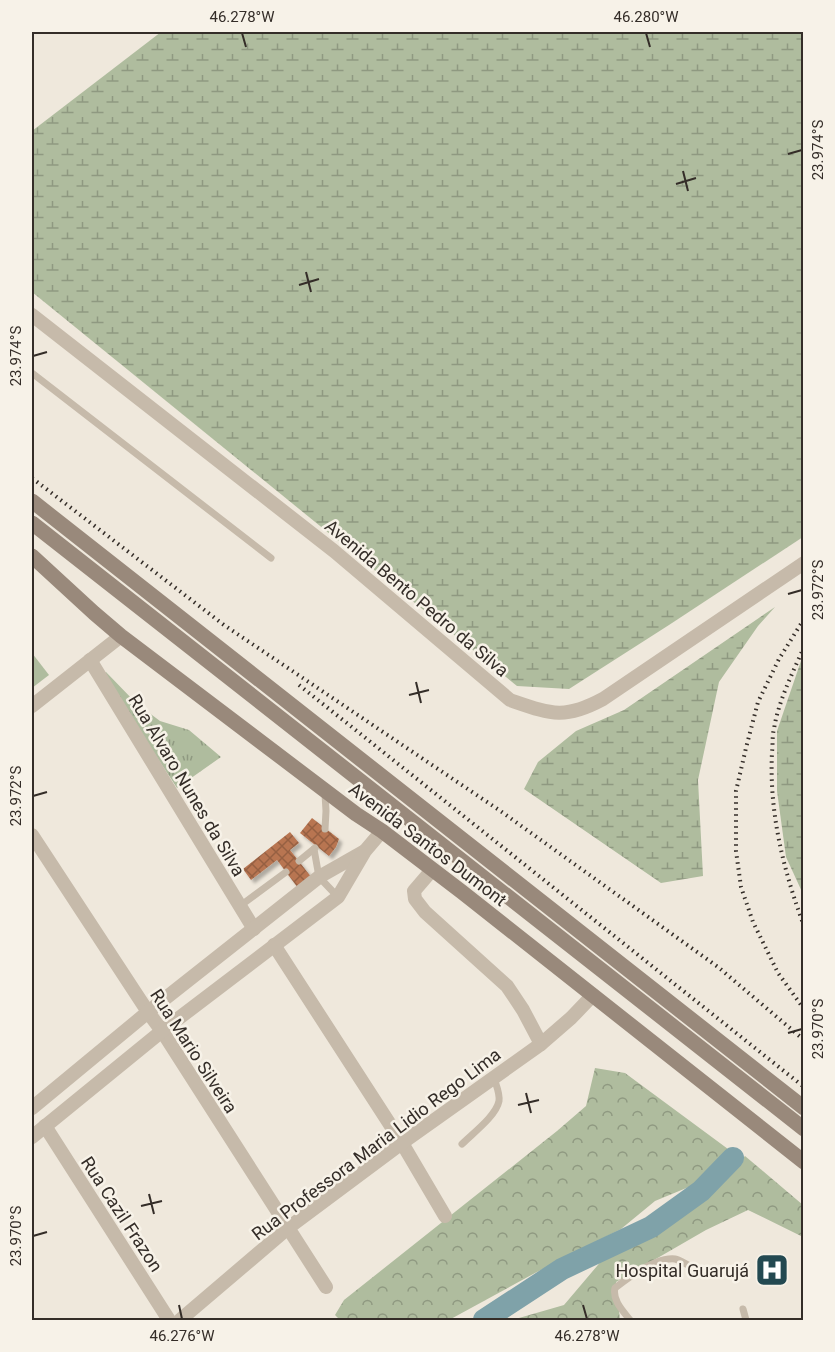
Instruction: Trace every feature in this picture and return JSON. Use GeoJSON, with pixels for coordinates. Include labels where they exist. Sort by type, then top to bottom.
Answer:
{"type":"FeatureCollection","features":[{"type":"Feature","properties":{"kind":"main road","name":"Avenida Santos Dumont"},"geometry":{"type":"LineString","coordinates":[[32,501],[804,1108]]}},
{"type":"Feature","properties":{"kind":"main road","name":"Avenida Santos Dumont"},"geometry":{"type":"LineString","coordinates":[[32,523],[804,1129]]}},
{"type":"Feature","properties":{"kind":"main road","name":"Avenida Santos Dumont"},"geometry":{"type":"LineString","coordinates":[[32,556],[121,636],[324,791],[382,831],[804,1162]]}},
{"type":"Feature","properties":{"kind":"street","name":"Avenida Bento Pedro da Silva"},"geometry":{"type":"LineString","coordinates":[[32,315],[334,551],[510,700],[538,710],[561,714],[585,709],[804,563]]}},
{"type":"Feature","properties":{"kind":"street"},"geometry":{"type":"LineString","coordinates":[[32,706],[121,636]]}},
{"type":"Feature","properties":{"kind":"street","name":"Rua Alvaro Nunes da Silva"},"geometry":{"type":"LineString","coordinates":[[90,660],[254,928]]}},
{"type":"Feature","properties":{"kind":"street"},"geometry":{"type":"LineString","coordinates":[[32,1137],[162,1031],[338,897],[365,851],[382,831]]}},
{"type":"Feature","properties":{"kind":"street","name":"Rua Mario Silveira"},"geometry":{"type":"LineString","coordinates":[[32,835],[147,1012],[162,1031],[326,1287]]}},
{"type":"Feature","properties":{"kind":"street"},"geometry":{"type":"LineString","coordinates":[[33,1102],[319,877],[365,851]]}},
{"type":"Feature","properties":{"kind":"street"},"geometry":{"type":"LineString","coordinates":[[432,870],[414,891],[417,902],[507,986],[541,1044]]}},
{"type":"Feature","properties":{"kind":"street"},"geometry":{"type":"LineString","coordinates":[[274,945],[402,1143],[445,1216]]}},
{"type":"Feature","properties":{"kind":"street","name":"Rua Professora Maria Lidio Rego Lima"},"geometry":{"type":"LineString","coordinates":[[180,1320],[288,1228],[541,1044],[593,995]]}},
{"type":"Feature","properties":{"kind":"street","name":"Rua Cazil Frazon"},"geometry":{"type":"LineString","coordinates":[[45,1126],[169,1320]]}},
{"type":"Feature","properties":{"kind":"lane"},"geometry":{"type":"LineString","coordinates":[[32,373],[271,558]]}},
{"type":"Feature","properties":{"kind":"lane"},"geometry":{"type":"LineString","coordinates":[[324,791],[325,829]]}},
{"type":"Feature","properties":{"kind":"lane"},"geometry":{"type":"LineString","coordinates":[[299,861],[316,847],[319,877],[338,897]]}},
{"type":"Feature","properties":{"kind":"lane"},"geometry":{"type":"LineString","coordinates":[[240,907],[286,872]]}},
{"type":"Feature","properties":{"kind":"lane"},"geometry":{"type":"LineString","coordinates":[[462,1144],[494,1113],[499,1101],[499,1092],[494,1078]]}},
{"type":"Feature","properties":{"kind":"lane"},"geometry":{"type":"LineString","coordinates":[[630,1320],[616,1300],[613,1292],[615,1288],[648,1266],[665,1260],[676,1259],[692,1267]]}},
{"type":"Feature","properties":{"kind":"lane"},"geometry":{"type":"LineString","coordinates":[[743,1309],[747,1320]]}},
{"type":"Feature","properties":{"kind":"green space"},"geometry":{"type":"Polygon","coordinates":[[[161,32],[803,32],[803,537],[569,689],[517,686],[32,292],[32,131],[161,32]]]}},
{"type":"Feature","properties":{"kind":"green space"},"geometry":{"type":"Polygon","coordinates":[[[775,607],[758,626],[719,682],[698,780],[703,876],[661,883],[524,789],[538,762],[576,731],[624,710],[775,607]]]}},
{"type":"Feature","properties":{"kind":"green space"},"geometry":{"type":"Polygon","coordinates":[[[32,653],[49,675],[32,688],[32,653]]]}},
{"type":"Feature","properties":{"kind":"green space"},"geometry":{"type":"Polygon","coordinates":[[[803,655],[803,894],[786,857],[777,791],[777,731],[803,655]]]}},
{"type":"Feature","properties":{"kind":"green space"},"geometry":{"type":"Polygon","coordinates":[[[106,672],[136,703],[160,721],[189,730],[221,757],[177,788],[103,675],[106,672]]]}},
{"type":"Feature","properties":{"kind":"green space"},"geometry":{"type":"Polygon","coordinates":[[[595,1068],[625,1073],[728,1149],[696,1184],[655,1201],[621,1229],[449,1320],[340,1320],[335,1315],[344,1300],[586,1106],[595,1068]]]}},
{"type":"Feature","properties":{"kind":"green space"},"geometry":{"type":"Polygon","coordinates":[[[745,1156],[803,1205],[803,1237],[748,1210],[706,1230],[616,1282],[620,1320],[512,1320],[564,1305],[614,1246],[694,1204],[745,1156]]]}},
{"type":"Feature","properties":{"kind":"building"},"geometry":{"type":"Polygon","coordinates":[[[312,818],[339,839],[329,856],[300,833],[312,818]]]}},
{"type":"Feature","properties":{"kind":"building"},"geometry":{"type":"Polygon","coordinates":[[[290,832],[299,843],[290,850],[312,878],[298,888],[277,860],[251,880],[243,869],[290,832]]]}},
{"type":"Feature","properties":{"kind":"waterway"},"geometry":{"type":"LineString","coordinates":[[484,1320],[562,1269],[651,1227],[701,1191],[733,1158]]}},
{"type":"Feature","properties":{"kind":"railway"},"geometry":{"type":"LineString","coordinates":[[32,478],[224,625],[499,810],[718,967],[804,1040]]}},
{"type":"Feature","properties":{"kind":"railway"},"geometry":{"type":"LineString","coordinates":[[804,619],[779,659],[758,702],[736,791],[736,851],[741,887],[753,922],[778,973],[804,1009]]}},
{"type":"Feature","properties":{"kind":"railway"},"geometry":{"type":"LineString","coordinates":[[804,647],[786,687],[776,719],[772,774],[779,840],[804,926]]}},
{"type":"Feature","properties":{"kind":"railway"},"geometry":{"type":"LineString","coordinates":[[299,685],[804,1087]]}},
{"type":"Feature","properties":{"kind":"place","name":"Hospital Guarujá"},"geometry":{"type":"Point","coordinates":[772,1270]}}]}
